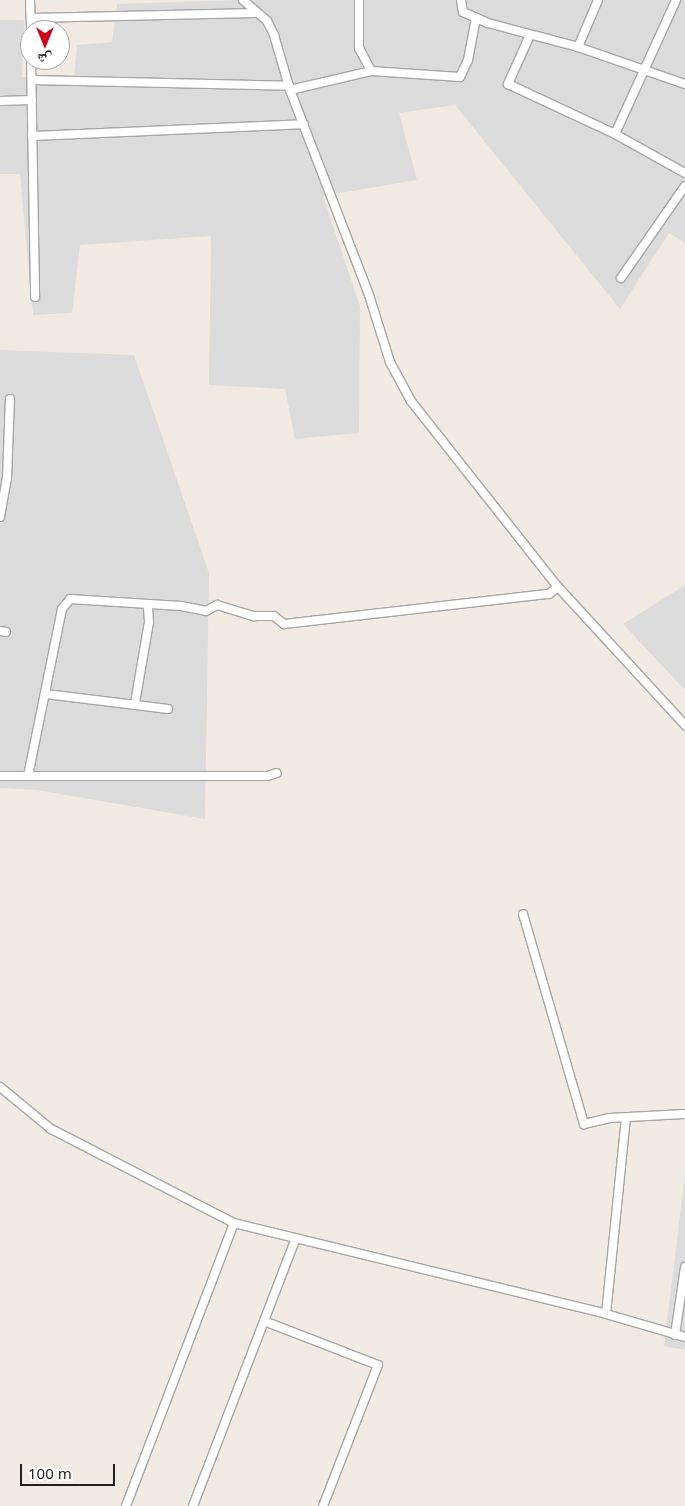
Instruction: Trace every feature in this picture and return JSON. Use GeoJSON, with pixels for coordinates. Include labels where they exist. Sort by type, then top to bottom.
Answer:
{"type":"FeatureCollection","features":[{"type":"Feature","properties":{"kind":"street"},"geometry":{"type":"LineString","coordinates":[[30,0],[31,18],[253,11],[267,21]]}},
{"type":"Feature","properties":{"kind":"street"},"geometry":{"type":"LineString","coordinates":[[243,0],[267,21],[397,376],[411,401],[464,472],[558,588],[685,725]]}},
{"type":"Feature","properties":{"kind":"street"},"geometry":{"type":"LineString","coordinates":[[359,0],[359,48],[371,71]]}},
{"type":"Feature","properties":{"kind":"street"},"geometry":{"type":"LineString","coordinates":[[461,0],[464,12],[476,18],[530,35],[578,47],[685,84]]}},
{"type":"Feature","properties":{"kind":"street"},"geometry":{"type":"LineString","coordinates":[[578,47],[598,0]]}},
{"type":"Feature","properties":{"kind":"street"},"geometry":{"type":"LineString","coordinates":[[615,134],[646,70],[676,0]]}},
{"type":"Feature","properties":{"kind":"street"},"geometry":{"type":"LineString","coordinates":[[32,80],[290,88],[371,71],[460,77],[468,60],[476,18]]}},
{"type":"Feature","properties":{"kind":"street"},"geometry":{"type":"LineString","coordinates":[[530,35],[508,84],[615,134],[685,173]]}},
{"type":"Feature","properties":{"kind":"street"},"geometry":{"type":"LineString","coordinates":[[32,70],[35,296]]}},
{"type":"Feature","properties":{"kind":"street"},"geometry":{"type":"LineString","coordinates":[[0,101],[32,100]]}},
{"type":"Feature","properties":{"kind":"street"},"geometry":{"type":"LineString","coordinates":[[32,136],[304,124]]}},
{"type":"Feature","properties":{"kind":"street"},"geometry":{"type":"LineString","coordinates":[[621,278],[685,186]]}},
{"type":"Feature","properties":{"kind":"street"},"geometry":{"type":"LineString","coordinates":[[0,517],[7,479],[10,399]]}},
{"type":"Feature","properties":{"kind":"street"},"geometry":{"type":"LineString","coordinates":[[28,776],[62,609],[70,599],[148,606],[181,606],[206,611],[217,605],[254,616],[274,616],[284,624],[549,594],[558,588]]}},
{"type":"Feature","properties":{"kind":"street"},"geometry":{"type":"LineString","coordinates":[[135,703],[149,622],[148,606]]}},
{"type":"Feature","properties":{"kind":"street"},"geometry":{"type":"LineString","coordinates":[[46,694],[135,703],[168,709]]}},
{"type":"Feature","properties":{"kind":"street"},"geometry":{"type":"LineString","coordinates":[[0,776],[267,776],[277,774]]}},
{"type":"Feature","properties":{"kind":"street"},"geometry":{"type":"LineString","coordinates":[[523,914],[583,1122],[588,1125],[609,1118],[685,1114]]}},
{"type":"Feature","properties":{"kind":"street"},"geometry":{"type":"LineString","coordinates":[[0,1087],[51,1129],[234,1223],[606,1314],[685,1337]]}},
{"type":"Feature","properties":{"kind":"street"},"geometry":{"type":"LineString","coordinates":[[606,1314],[626,1118]]}},
{"type":"Feature","properties":{"kind":"street"},"geometry":{"type":"LineString","coordinates":[[126,1506],[234,1223]]}},
{"type":"Feature","properties":{"kind":"street"},"geometry":{"type":"LineString","coordinates":[[193,1506],[296,1238]]}},
{"type":"Feature","properties":{"kind":"street"},"geometry":{"type":"LineString","coordinates":[[675,1335],[685,1266]]}},
{"type":"Feature","properties":{"kind":"street"},"geometry":{"type":"LineString","coordinates":[[264,1321],[378,1365],[323,1506]]}},
{"type":"Feature","properties":{"kind":"shaded area"},"geometry":{"type":"Polygon","coordinates":[[[236,0],[685,0],[685,243],[669,233],[620,309],[455,105],[399,113],[417,180],[323,196],[360,306],[359,433],[295,439],[285,389],[209,385],[211,236],[80,245],[72,313],[33,315],[20,174],[0,174],[0,20],[20,20],[20,70],[22,70],[22,77],[74,77],[77,45],[112,42],[117,4],[236,0]]]}},
{"type":"Feature","properties":{"kind":"shaded area"},"geometry":{"type":"Polygon","coordinates":[[[0,350],[134,355],[209,573],[205,819],[37,790],[0,788],[0,350]]]}},
{"type":"Feature","properties":{"kind":"shaded area"},"geometry":{"type":"Polygon","coordinates":[[[685,585],[685,690],[623,624],[685,585]]]}},
{"type":"Feature","properties":{"kind":"shaded area"},"geometry":{"type":"Polygon","coordinates":[[[685,1175],[685,1350],[664,1346],[685,1175]]]}}]}
